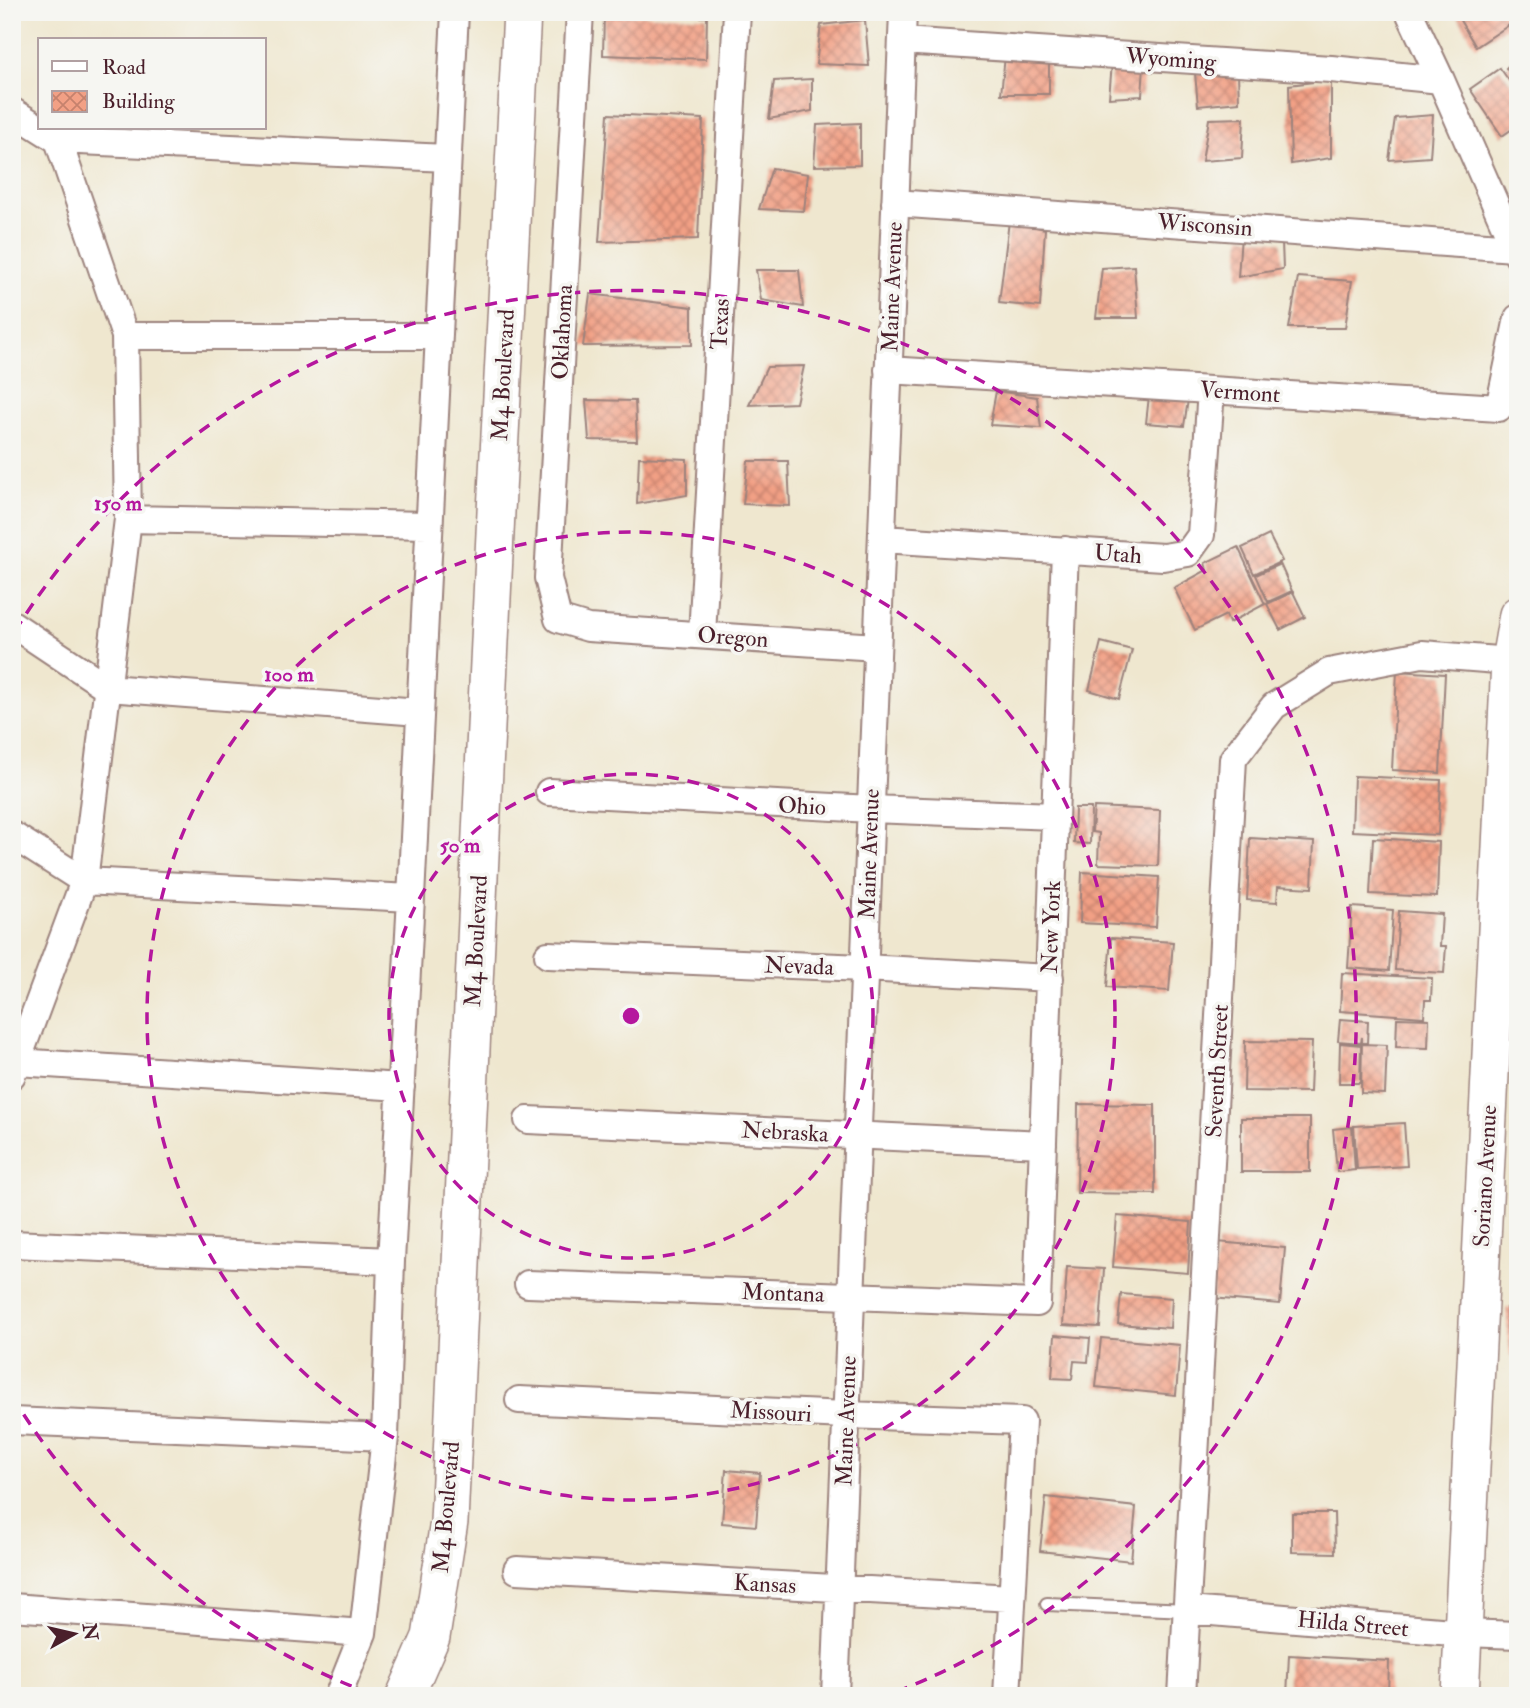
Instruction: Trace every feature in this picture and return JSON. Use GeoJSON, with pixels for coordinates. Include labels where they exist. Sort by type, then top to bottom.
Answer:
{"type":"FeatureCollection","features":[{"type":"Feature","properties":{"kind":"street"},"geometry":{"type":"LineString","coordinates":[[338,1696],[363,1633],[384,1437],[454,12]]}},
{"type":"Feature","properties":{"kind":"street","name":"M4 Boulevard"},"geometry":{"type":"LineString","coordinates":[[405,1696],[431,1637],[449,1522],[495,526],[522,12]]}},
{"type":"Feature","properties":{"kind":"street","name":"Oklahoma"},"geometry":{"type":"LineString","coordinates":[[580,12],[548,578],[558,620],[588,628]]}},
{"type":"Feature","properties":{"kind":"street","name":"Texas"},"geometry":{"type":"LineString","coordinates":[[702,635],[737,12]]}},
{"type":"Feature","properties":{"kind":"street","name":"Maine Avenue"},"geometry":{"type":"LineString","coordinates":[[835,1696],[903,12]]}},
{"type":"Feature","properties":{"kind":"street"},"geometry":{"type":"LineString","coordinates":[[1409,12],[1516,252]]}},
{"type":"Feature","properties":{"kind":"street","name":"Wyoming"},"geometry":{"type":"LineString","coordinates":[[902,41],[1331,69],[1441,80]]}},
{"type":"Feature","properties":{"kind":"street"},"geometry":{"type":"LineString","coordinates":[[12,111],[38,127]]}},
{"type":"Feature","properties":{"kind":"street"},"geometry":{"type":"LineString","coordinates":[[42,130],[58,140],[447,158]]}},
{"type":"Feature","properties":{"kind":"street"},"geometry":{"type":"LineString","coordinates":[[58,140],[125,336],[128,519],[84,881],[15,1068],[401,1087]]}},
{"type":"Feature","properties":{"kind":"street","name":"Wisconsin"},"geometry":{"type":"LineString","coordinates":[[895,203],[1516,252]]}},
{"type":"Feature","properties":{"kind":"street","name":"Vermont"},"geometry":{"type":"LineString","coordinates":[[888,370],[1499,408],[1518,318]]}},
{"type":"Feature","properties":{"kind":"street"},"geometry":{"type":"LineString","coordinates":[[125,336],[438,337]]}},
{"type":"Feature","properties":{"kind":"street","name":"Utah"},"geometry":{"type":"LineString","coordinates":[[882,539],[1163,557],[1188,553],[1201,536],[1211,390]]}},
{"type":"Feature","properties":{"kind":"street"},"geometry":{"type":"LineString","coordinates":[[128,519],[428,524]]}},
{"type":"Feature","properties":{"kind":"street","name":"New York"},"geometry":{"type":"LineString","coordinates":[[1037,1303],[1065,550]]}},
{"type":"Feature","properties":{"kind":"street","name":"Soriano Avenue"},"geometry":{"type":"LineString","coordinates":[[1460,1696],[1510,661],[1518,615]]}},
{"type":"Feature","properties":{"kind":"street"},"geometry":{"type":"LineString","coordinates":[[12,624],[108,688],[419,712]]}},
{"type":"Feature","properties":{"kind":"street","name":"Oregon"},"geometry":{"type":"LineString","coordinates":[[588,628],[877,646]]}},
{"type":"Feature","properties":{"kind":"street","name":"Seventh Street"},"geometry":{"type":"LineString","coordinates":[[1182,1696],[1233,759],[1274,706],[1329,673],[1422,654],[1510,661]]}},
{"type":"Feature","properties":{"kind":"street","name":"Ohio"},"geometry":{"type":"LineString","coordinates":[[549,792],[1055,816]]}},
{"type":"Feature","properties":{"kind":"street"},"geometry":{"type":"LineString","coordinates":[[12,835],[84,881],[411,898]]}},
{"type":"Feature","properties":{"kind":"street","name":"Nevada"},"geometry":{"type":"LineString","coordinates":[[548,955],[1049,978]]}},
{"type":"Feature","properties":{"kind":"street","name":"Nebraska"},"geometry":{"type":"LineString","coordinates":[[528,1120],[1043,1144]]}},
{"type":"Feature","properties":{"kind":"street"},"geometry":{"type":"LineString","coordinates":[[12,1244],[391,1261]]}},
{"type":"Feature","properties":{"kind":"street","name":"Montana"},"geometry":{"type":"LineString","coordinates":[[528,1284],[1037,1303]]}},
{"type":"Feature","properties":{"kind":"street","name":"Missouri"},"geometry":{"type":"LineString","coordinates":[[519,1400],[1022,1421],[1012,1598]]}},
{"type":"Feature","properties":{"kind":"street"},"geometry":{"type":"LineString","coordinates":[[12,1421],[384,1437]]}},
{"type":"Feature","properties":{"kind":"street","name":"Kansas"},"geometry":{"type":"LineString","coordinates":[[517,1570],[1012,1598]]}},
{"type":"Feature","properties":{"kind":"street"},"geometry":{"type":"LineString","coordinates":[[1007,1696],[1012,1598]]}},
{"type":"Feature","properties":{"kind":"street"},"geometry":{"type":"LineString","coordinates":[[12,1607],[363,1633]]}},
{"type":"Feature","properties":{"kind":"street","name":"Hilda Street"},"geometry":{"type":"LineString","coordinates":[[1188,1610],[1518,1635]]}},
{"type":"Feature","properties":{"kind":"lane"},"geometry":{"type":"LineString","coordinates":[[1046,1604],[1188,1610]]}},
{"type":"Feature","properties":{"kind":"building"},"geometry":{"type":"Polygon","coordinates":[[[1455,12],[1518,12],[1518,19],[1476,47],[1455,12]]]}},
{"type":"Feature","properties":{"kind":"building"},"geometry":{"type":"Polygon","coordinates":[[[604,14],[707,17],[706,59],[603,55],[604,14]]]}},
{"type":"Feature","properties":{"kind":"building"},"geometry":{"type":"Polygon","coordinates":[[[865,20],[869,66],[816,64],[821,25],[865,20]]]}},
{"type":"Feature","properties":{"kind":"building"},"geometry":{"type":"Polygon","coordinates":[[[1005,56],[1049,58],[1049,94],[1001,94],[1005,56]]]}},
{"type":"Feature","properties":{"kind":"building"},"geometry":{"type":"Polygon","coordinates":[[[1518,56],[1518,85],[1506,68],[1518,56]]]}},
{"type":"Feature","properties":{"kind":"building"},"geometry":{"type":"Polygon","coordinates":[[[1112,63],[1144,66],[1142,96],[1109,98],[1112,63]]]}},
{"type":"Feature","properties":{"kind":"building"},"geometry":{"type":"Polygon","coordinates":[[[1500,68],[1518,93],[1518,125],[1502,136],[1470,89],[1500,68]]]}},
{"type":"Feature","properties":{"kind":"building"},"geometry":{"type":"Polygon","coordinates":[[[1195,73],[1238,74],[1239,102],[1198,106],[1195,73]]]}},
{"type":"Feature","properties":{"kind":"building"},"geometry":{"type":"Polygon","coordinates":[[[812,79],[812,111],[769,119],[774,81],[812,79]]]}},
{"type":"Feature","properties":{"kind":"building"},"geometry":{"type":"Polygon","coordinates":[[[1331,80],[1331,158],[1291,164],[1289,85],[1331,80]]]}},
{"type":"Feature","properties":{"kind":"building"},"geometry":{"type":"Polygon","coordinates":[[[608,114],[703,119],[698,239],[599,242],[608,114]]]}},
{"type":"Feature","properties":{"kind":"building"},"geometry":{"type":"Polygon","coordinates":[[[1433,115],[1430,157],[1389,160],[1395,118],[1433,115]]]}},
{"type":"Feature","properties":{"kind":"building"},"geometry":{"type":"Polygon","coordinates":[[[1244,118],[1242,158],[1202,161],[1209,119],[1244,118]]]}},
{"type":"Feature","properties":{"kind":"building"},"geometry":{"type":"Polygon","coordinates":[[[860,123],[860,165],[814,166],[817,125],[860,123]]]}},
{"type":"Feature","properties":{"kind":"building"},"geometry":{"type":"Polygon","coordinates":[[[772,168],[808,174],[804,211],[759,209],[772,168]]]}},
{"type":"Feature","properties":{"kind":"building"},"geometry":{"type":"Polygon","coordinates":[[[1009,221],[1045,229],[1040,307],[999,303],[1009,221]]]}},
{"type":"Feature","properties":{"kind":"building"},"geometry":{"type":"Polygon","coordinates":[[[1241,236],[1282,242],[1283,269],[1238,277],[1241,236]]]}},
{"type":"Feature","properties":{"kind":"building"},"geometry":{"type":"Polygon","coordinates":[[[1134,266],[1138,318],[1096,318],[1102,268],[1134,266]]]}},
{"type":"Feature","properties":{"kind":"building"},"geometry":{"type":"Polygon","coordinates":[[[756,270],[799,270],[803,307],[761,300],[756,270]]]}},
{"type":"Feature","properties":{"kind":"building"},"geometry":{"type":"Polygon","coordinates":[[[1298,277],[1352,281],[1345,328],[1289,328],[1298,277]]]}},
{"type":"Feature","properties":{"kind":"building"},"geometry":{"type":"Polygon","coordinates":[[[590,294],[692,307],[692,345],[583,346],[590,294]]]}},
{"type":"Feature","properties":{"kind":"building"},"geometry":{"type":"Polygon","coordinates":[[[804,366],[796,403],[749,405],[767,367],[804,366]]]}},
{"type":"Feature","properties":{"kind":"building"},"geometry":{"type":"Polygon","coordinates":[[[996,391],[1037,397],[1041,428],[990,425],[996,391]]]}},
{"type":"Feature","properties":{"kind":"building"},"geometry":{"type":"Polygon","coordinates":[[[1149,396],[1188,400],[1184,426],[1146,423],[1149,396]]]}},
{"type":"Feature","properties":{"kind":"building"},"geometry":{"type":"Polygon","coordinates":[[[586,400],[635,401],[637,441],[589,440],[586,400]]]}},
{"type":"Feature","properties":{"kind":"building"},"geometry":{"type":"Polygon","coordinates":[[[639,457],[687,459],[687,495],[637,504],[639,457]]]}},
{"type":"Feature","properties":{"kind":"building"},"geometry":{"type":"Polygon","coordinates":[[[748,461],[788,461],[790,506],[743,504],[748,461]]]}},
{"type":"Feature","properties":{"kind":"building"},"geometry":{"type":"Polygon","coordinates":[[[1269,535],[1282,561],[1254,574],[1242,548],[1269,535]]]}},
{"type":"Feature","properties":{"kind":"building"},"geometry":{"type":"Polygon","coordinates":[[[1238,547],[1265,604],[1229,623],[1226,615],[1195,630],[1174,588],[1207,570],[1205,563],[1238,547]]]}},
{"type":"Feature","properties":{"kind":"building"},"geometry":{"type":"Polygon","coordinates":[[[1280,564],[1292,591],[1268,602],[1256,575],[1280,564]]]}},
{"type":"Feature","properties":{"kind":"building"},"geometry":{"type":"Polygon","coordinates":[[[1293,592],[1305,617],[1280,630],[1267,604],[1293,592]]]}},
{"type":"Feature","properties":{"kind":"building"},"geometry":{"type":"Polygon","coordinates":[[[1101,642],[1132,650],[1119,699],[1089,690],[1101,642]]]}},
{"type":"Feature","properties":{"kind":"building"},"geometry":{"type":"Polygon","coordinates":[[[1397,671],[1445,674],[1440,773],[1392,770],[1397,671]]]}},
{"type":"Feature","properties":{"kind":"building"},"geometry":{"type":"Polygon","coordinates":[[[1354,776],[1441,780],[1438,835],[1352,831],[1354,776]]]}},
{"type":"Feature","properties":{"kind":"building"},"geometry":{"type":"Polygon","coordinates":[[[1094,807],[1160,810],[1158,866],[1098,864],[1099,833],[1092,832],[1094,807]]]}},
{"type":"Feature","properties":{"kind":"building"},"geometry":{"type":"Polygon","coordinates":[[[1075,808],[1091,808],[1090,844],[1074,843],[1075,808]]]}},
{"type":"Feature","properties":{"kind":"building"},"geometry":{"type":"Polygon","coordinates":[[[1250,838],[1314,842],[1312,888],[1278,886],[1277,902],[1247,900],[1250,838]]]}},
{"type":"Feature","properties":{"kind":"building"},"geometry":{"type":"Polygon","coordinates":[[[1373,838],[1439,842],[1437,897],[1370,894],[1373,838]]]}},
{"type":"Feature","properties":{"kind":"building"},"geometry":{"type":"Polygon","coordinates":[[[1082,872],[1159,877],[1156,927],[1080,923],[1082,872]]]}},
{"type":"Feature","properties":{"kind":"building"},"geometry":{"type":"Polygon","coordinates":[[[1352,907],[1393,910],[1389,971],[1348,968],[1352,907]]]}},
{"type":"Feature","properties":{"kind":"building"},"geometry":{"type":"Polygon","coordinates":[[[1399,911],[1442,914],[1440,946],[1446,946],[1444,973],[1395,970],[1399,911]]]}},
{"type":"Feature","properties":{"kind":"building"},"geometry":{"type":"Polygon","coordinates":[[[1111,938],[1173,942],[1169,991],[1107,987],[1111,938]]]}},
{"type":"Feature","properties":{"kind":"building"},"geometry":{"type":"Polygon","coordinates":[[[1342,973],[1432,978],[1431,1000],[1425,1000],[1424,1017],[1340,1011],[1342,973]]]}},
{"type":"Feature","properties":{"kind":"building"},"geometry":{"type":"Polygon","coordinates":[[[1397,1018],[1429,1019],[1428,1048],[1396,1047],[1397,1018]]]}},
{"type":"Feature","properties":{"kind":"building"},"geometry":{"type":"Polygon","coordinates":[[[1340,1019],[1368,1021],[1367,1043],[1362,1043],[1362,1037],[1361,1043],[1338,1041],[1340,1019]]]}},
{"type":"Feature","properties":{"kind":"building"},"geometry":{"type":"Polygon","coordinates":[[[1245,1041],[1312,1042],[1310,1092],[1244,1091],[1245,1041]]]}},
{"type":"Feature","properties":{"kind":"building"},"geometry":{"type":"Polygon","coordinates":[[[1340,1043],[1361,1045],[1360,1083],[1339,1083],[1340,1043]]]}},
{"type":"Feature","properties":{"kind":"building"},"geometry":{"type":"Polygon","coordinates":[[[1362,1044],[1387,1045],[1385,1094],[1361,1093],[1362,1044]]]}},
{"type":"Feature","properties":{"kind":"building"},"geometry":{"type":"Polygon","coordinates":[[[1078,1104],[1155,1105],[1155,1194],[1077,1193],[1078,1104]]]}},
{"type":"Feature","properties":{"kind":"building"},"geometry":{"type":"Polygon","coordinates":[[[1241,1118],[1310,1118],[1310,1172],[1241,1172],[1241,1118]]]}},
{"type":"Feature","properties":{"kind":"building"},"geometry":{"type":"Polygon","coordinates":[[[1404,1123],[1407,1166],[1357,1169],[1354,1126],[1404,1123]]]}},
{"type":"Feature","properties":{"kind":"building"},"geometry":{"type":"Polygon","coordinates":[[[1352,1127],[1355,1170],[1337,1172],[1333,1129],[1352,1127]]]}},
{"type":"Feature","properties":{"kind":"building"},"geometry":{"type":"Polygon","coordinates":[[[1117,1216],[1191,1222],[1188,1273],[1113,1267],[1117,1216]]]}},
{"type":"Feature","properties":{"kind":"building"},"geometry":{"type":"Polygon","coordinates":[[[1217,1242],[1285,1248],[1280,1304],[1212,1298],[1217,1242]]]}},
{"type":"Feature","properties":{"kind":"building"},"geometry":{"type":"Polygon","coordinates":[[[1067,1267],[1104,1269],[1100,1327],[1063,1325],[1067,1267]]]}},
{"type":"Feature","properties":{"kind":"building"},"geometry":{"type":"Polygon","coordinates":[[[1121,1294],[1172,1298],[1170,1328],[1118,1324],[1121,1294]]]}},
{"type":"Feature","properties":{"kind":"building"},"geometry":{"type":"Polygon","coordinates":[[[1518,1307],[1518,1356],[1510,1356],[1506,1308],[1518,1307]]]}},
{"type":"Feature","properties":{"kind":"building"},"geometry":{"type":"Polygon","coordinates":[[[1055,1335],[1090,1338],[1088,1362],[1074,1361],[1072,1379],[1052,1378],[1055,1335]]]}},
{"type":"Feature","properties":{"kind":"building"},"geometry":{"type":"Polygon","coordinates":[[[1101,1338],[1180,1345],[1176,1395],[1096,1387],[1101,1338]]]}},
{"type":"Feature","properties":{"kind":"building"},"geometry":{"type":"Polygon","coordinates":[[[726,1470],[760,1473],[756,1526],[722,1523],[726,1470]]]}},
{"type":"Feature","properties":{"kind":"building"},"geometry":{"type":"Polygon","coordinates":[[[1046,1497],[1136,1507],[1131,1561],[1040,1551],[1046,1497]]]}},
{"type":"Feature","properties":{"kind":"building"},"geometry":{"type":"Polygon","coordinates":[[[1292,1513],[1334,1513],[1335,1553],[1292,1552],[1292,1513]]]}},
{"type":"Feature","properties":{"kind":"building"},"geometry":{"type":"Polygon","coordinates":[[[1289,1655],[1389,1661],[1388,1696],[1287,1696],[1289,1655]]]}}]}
